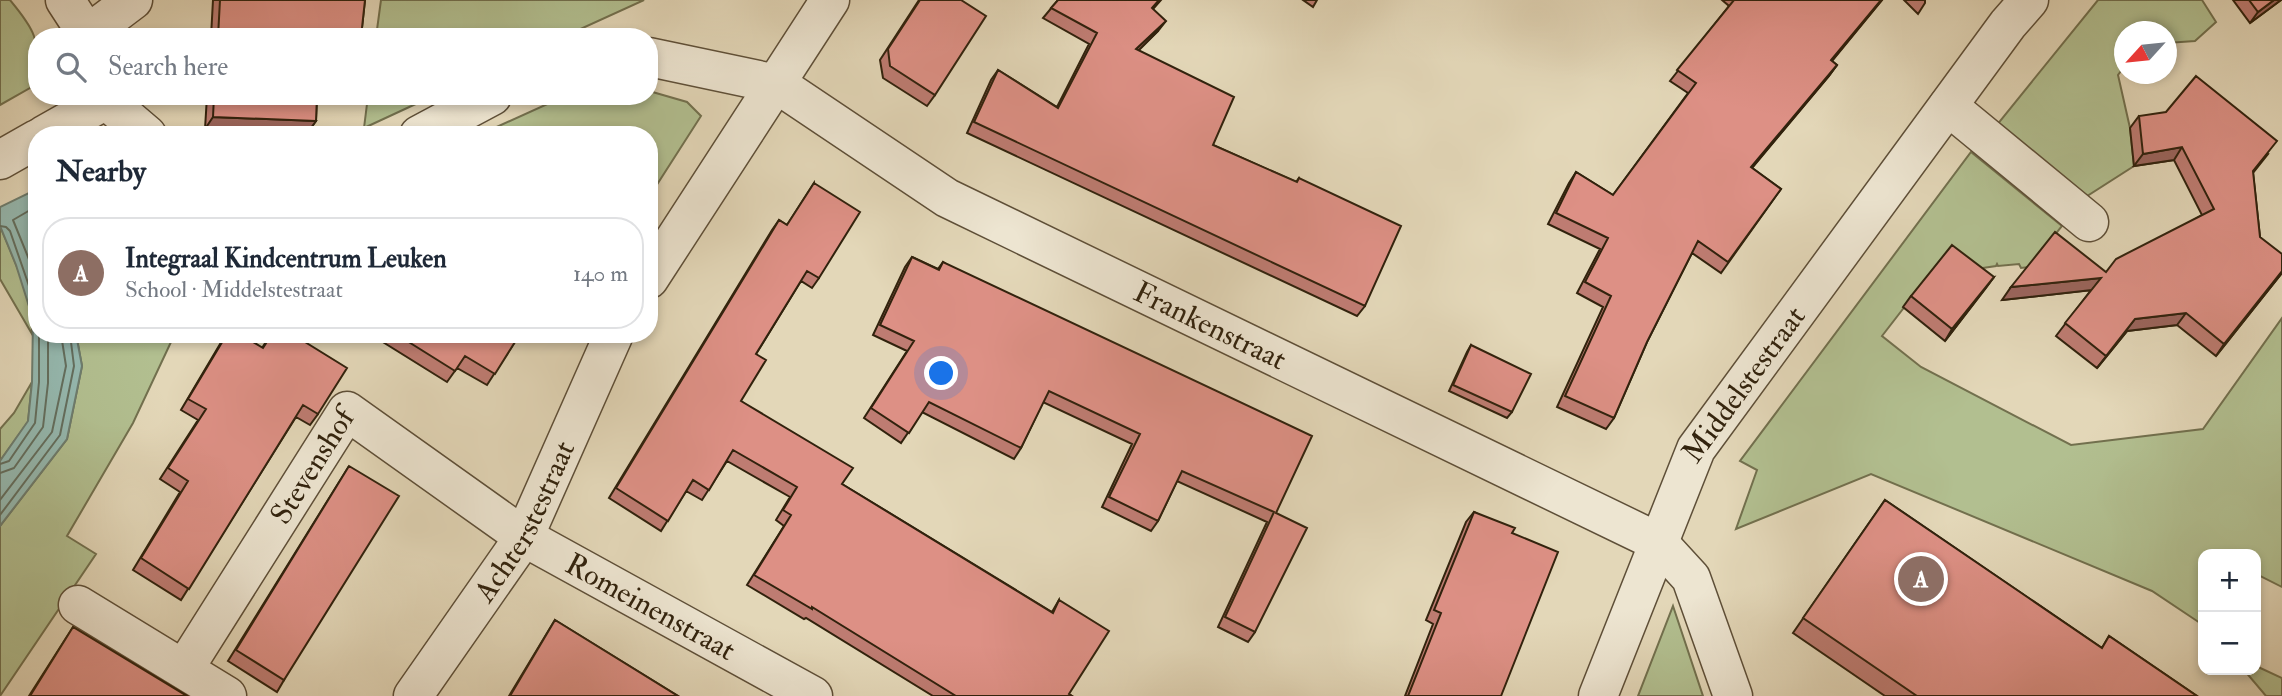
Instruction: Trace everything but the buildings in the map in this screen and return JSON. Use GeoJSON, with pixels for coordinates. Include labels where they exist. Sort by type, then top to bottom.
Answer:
{"type":"FeatureCollection","features":[{"type":"Feature","properties":{"kind":"street"},"geometry":{"type":"LineString","coordinates":[[65,0],[83,28]]}},
{"type":"Feature","properties":{"kind":"street"},"geometry":{"type":"LineString","coordinates":[[97,28],[133,0]]}},
{"type":"Feature","properties":{"kind":"street"},"geometry":{"type":"LineString","coordinates":[[658,265],[830,0]]}},
{"type":"Feature","properties":{"kind":"street","name":"Middelstestraat"},"geometry":{"type":"LineString","coordinates":[[1598,696],[1696,449],[2008,24],[2029,0]]}},
{"type":"Feature","properties":{"kind":"street"},"geometry":{"type":"LineString","coordinates":[[658,59],[777,84]]}},
{"type":"Feature","properties":{"kind":"street","name":"Frankenstraat"},"geometry":{"type":"LineString","coordinates":[[777,84],[947,198],[1658,542]]}},
{"type":"Feature","properties":{"kind":"street"},"geometry":{"type":"LineString","coordinates":[[59,126],[94,105]]}},
{"type":"Feature","properties":{"kind":"street"},"geometry":{"type":"LineString","coordinates":[[114,105],[137,126]]}},
{"type":"Feature","properties":{"kind":"street"},"geometry":{"type":"LineString","coordinates":[[436,126],[475,105]]}},
{"type":"Feature","properties":{"kind":"street"},"geometry":{"type":"LineString","coordinates":[[1948,106],[2089,222]]}},
{"type":"Feature","properties":{"kind":"street"},"geometry":{"type":"LineString","coordinates":[[0,160],[28,144]]}},
{"type":"Feature","properties":{"kind":"street","name":"Achterstestraat"},"geometry":{"type":"LineString","coordinates":[[413,696],[524,537],[610,343]]}},
{"type":"Feature","properties":{"kind":"street","name":"Stevenshof"},"geometry":{"type":"LineString","coordinates":[[184,669],[347,411],[524,537]]}},
{"type":"Feature","properties":{"kind":"street","name":"Romeinenstraat"},"geometry":{"type":"LineString","coordinates":[[524,537],[813,696]]}},
{"type":"Feature","properties":{"kind":"street"},"geometry":{"type":"LineString","coordinates":[[1658,542],[1691,578],[1733,696]]}},
{"type":"Feature","properties":{"kind":"street"},"geometry":{"type":"LineString","coordinates":[[78,605],[226,696]]}},
{"type":"Feature","properties":{"kind":"green space"},"geometry":{"type":"Polygon","coordinates":[[[0,0],[10,0],[30,28],[28,28],[28,89],[0,105],[0,0]]]}},
{"type":"Feature","properties":{"kind":"green space"},"geometry":{"type":"Polygon","coordinates":[[[381,0],[644,0],[583,28],[377,28],[381,0]]]}},
{"type":"Feature","properties":{"kind":"green space"},"geometry":{"type":"Polygon","coordinates":[[[2098,0],[2202,0],[2216,22],[2195,41],[2177,42],[2177,21],[2114,21],[2114,84],[2120,84],[2130,128],[2134,166],[2084,198],[1996,126],[2098,0]]]}},
{"type":"Feature","properties":{"kind":"green space"},"geometry":{"type":"Polygon","coordinates":[[[658,94],[687,102],[701,116],[658,183],[658,126],[499,126],[545,105],[658,105],[658,94]]]}},
{"type":"Feature","properties":{"kind":"green space"},"geometry":{"type":"Polygon","coordinates":[[[367,105],[414,105],[368,126],[364,126],[367,105]]]}},
{"type":"Feature","properties":{"kind":"green space"},"geometry":{"type":"Polygon","coordinates":[[[1971,152],[2062,226],[2029,267],[1997,264],[1976,269],[1944,256],[1882,336],[1921,367],[2071,445],[2203,429],[2282,318],[2282,587],[2261,576],[2261,549],[2198,549],[2198,622],[2152,591],[1871,474],[1736,529],[1757,470],[1740,461],[1971,152]]]}},
{"type":"Feature","properties":{"kind":"green space"},"geometry":{"type":"Polygon","coordinates":[[[0,226],[26,293],[28,327],[0,279],[0,226]]]}},
{"type":"Feature","properties":{"kind":"green space"},"geometry":{"type":"Polygon","coordinates":[[[78,343],[171,343],[133,423],[67,536],[96,554],[0,696],[0,526],[67,439],[82,366],[78,343]]]}},
{"type":"Feature","properties":{"kind":"green space"},"geometry":{"type":"Polygon","coordinates":[[[32,382],[28,422],[0,461],[0,429],[14,413],[32,382]]]}},
{"type":"Feature","properties":{"kind":"green space"},"geometry":{"type":"Polygon","coordinates":[[[1673,606],[1703,696],[1638,696],[1673,606]]]}},
{"type":"Feature","properties":{"kind":"green space"},"geometry":{"type":"Polygon","coordinates":[[[2261,668],[2282,678],[2282,696],[2266,696],[2248,675],[2261,675],[2261,668]]]}},
{"type":"Feature","properties":{"kind":"water"},"geometry":{"type":"Polygon","coordinates":[[[28,193],[28,303],[0,226],[0,207],[28,193]]]}},
{"type":"Feature","properties":{"kind":"water"},"geometry":{"type":"Polygon","coordinates":[[[33,343],[78,343],[82,366],[67,439],[0,526],[0,461],[28,421],[33,343]]]}},
{"type":"Feature","properties":{"kind":"place","name":"Integraal Kindcentrum Leuken"},"geometry":{"type":"Point","coordinates":[1921,579]}}]}
